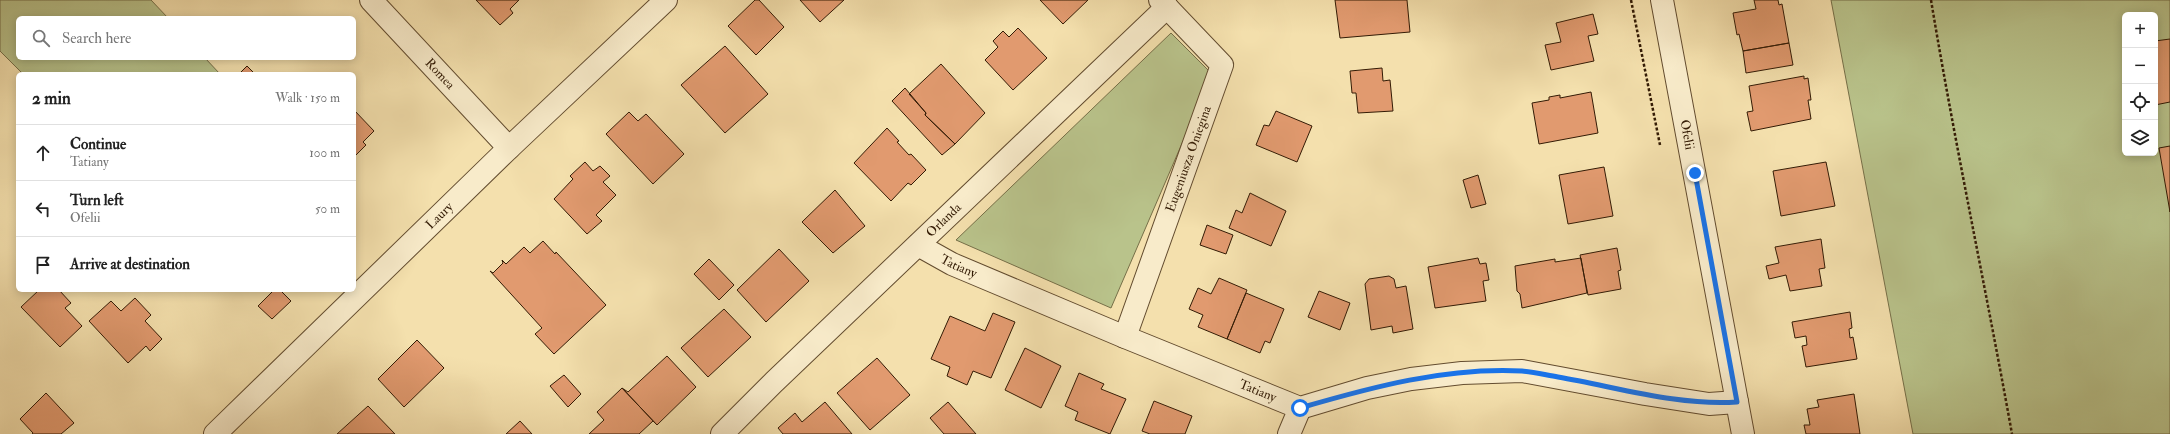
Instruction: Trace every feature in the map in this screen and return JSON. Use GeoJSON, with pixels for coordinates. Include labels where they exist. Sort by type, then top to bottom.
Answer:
{"type":"FeatureCollection","features":[{"type":"Feature","properties":{"kind":"street","name":"Romea"},"geometry":{"type":"LineString","coordinates":[[371,0],[510,148]]}},
{"type":"Feature","properties":{"kind":"street","name":"Laury"},"geometry":{"type":"LineString","coordinates":[[215,434],[510,148],[666,0]]}},
{"type":"Feature","properties":{"kind":"street","name":"Ofelii"},"geometry":{"type":"LineString","coordinates":[[1662,0],[1742,434]]}},
{"type":"Feature","properties":{"kind":"street","name":"Orlanda"},"geometry":{"type":"LineString","coordinates":[[722,434],[918,245],[1163,4]]}},
{"type":"Feature","properties":{"kind":"street","name":"Eugeniusza Oniegina"},"geometry":{"type":"LineString","coordinates":[[1125,337],[1222,65],[1163,4]]}},
{"type":"Feature","properties":{"kind":"street","name":"Tatiany"},"geometry":{"type":"LineString","coordinates":[[918,245],[952,264],[1125,337],[1300,408]]}},
{"type":"Feature","properties":{"kind":"street"},"geometry":{"type":"LineString","coordinates":[[1289,434],[1300,408],[1367,388],[1411,379],[1462,373],[1522,371],[1702,403],[1737,402]]}},
{"type":"Feature","properties":{"kind":"path"},"geometry":{"type":"LineString","coordinates":[[1931,0],[1953,130],[1986,290],[2012,434]]}},
{"type":"Feature","properties":{"kind":"green space"},"geometry":{"type":"Polygon","coordinates":[[[0,0],[151,0],[166,16],[16,16],[16,60],[207,60],[218,72],[21,72],[0,51],[0,0]]]}},
{"type":"Feature","properties":{"kind":"green space"},"geometry":{"type":"Polygon","coordinates":[[[1831,0],[2170,0],[2170,434],[1913,434],[1831,0]]]}},
{"type":"Feature","properties":{"kind":"green space"},"geometry":{"type":"Polygon","coordinates":[[[1171,33],[1212,74],[1111,308],[956,240],[1171,33]]]}},
{"type":"Feature","properties":{"kind":"building"},"geometry":{"type":"Polygon","coordinates":[[[476,0],[519,0],[510,9],[513,13],[500,25],[476,0]]]}},
{"type":"Feature","properties":{"kind":"building"},"geometry":{"type":"Polygon","coordinates":[[[755,0],[759,0],[784,27],[756,55],[728,26],[755,0]]]}},
{"type":"Feature","properties":{"kind":"building"},"geometry":{"type":"Polygon","coordinates":[[[800,0],[844,0],[820,22],[800,0]]]}},
{"type":"Feature","properties":{"kind":"building"},"geometry":{"type":"Polygon","coordinates":[[[1040,0],[1088,0],[1063,24],[1040,0]]]}},
{"type":"Feature","properties":{"kind":"building"},"geometry":{"type":"Polygon","coordinates":[[[1335,0],[1407,0],[1410,32],[1340,38],[1335,0]]]}},
{"type":"Feature","properties":{"kind":"building"},"geometry":{"type":"Polygon","coordinates":[[[1754,0],[1778,0],[1779,5],[1782,4],[1789,43],[1743,51],[1739,34],[1737,35],[1733,13],[1756,9],[1754,0]]]}},
{"type":"Feature","properties":{"kind":"building"},"geometry":{"type":"Polygon","coordinates":[[[1593,14],[1598,34],[1588,36],[1594,61],[1551,70],[1545,45],[1561,42],[1556,23],[1593,14]]]}},
{"type":"Feature","properties":{"kind":"building"},"geometry":{"type":"Polygon","coordinates":[[[1018,28],[1047,58],[1013,90],[985,60],[998,47],[993,41],[1003,31],[1009,37],[1018,28]]]}},
{"type":"Feature","properties":{"kind":"building"},"geometry":{"type":"Polygon","coordinates":[[[2170,39],[2170,102],[2158,104],[2158,48],[2158,41],[2170,39]]]}},
{"type":"Feature","properties":{"kind":"building"},"geometry":{"type":"Polygon","coordinates":[[[1789,43],[1793,65],[1746,73],[1743,51],[1789,43]]]}},
{"type":"Feature","properties":{"kind":"building"},"geometry":{"type":"Polygon","coordinates":[[[725,46],[768,94],[725,133],[681,85],[725,46]]]}},
{"type":"Feature","properties":{"kind":"building"},"geometry":{"type":"Polygon","coordinates":[[[941,64],[985,113],[955,144],[925,115],[926,113],[909,94],[941,64]]]}},
{"type":"Feature","properties":{"kind":"building"},"geometry":{"type":"Polygon","coordinates":[[[247,66],[253,72],[241,72],[247,66]]]}},
{"type":"Feature","properties":{"kind":"building"},"geometry":{"type":"Polygon","coordinates":[[[1382,68],[1383,81],[1390,80],[1393,111],[1358,113],[1356,93],[1352,93],[1350,71],[1382,68]]]}},
{"type":"Feature","properties":{"kind":"building"},"geometry":{"type":"Polygon","coordinates":[[[1804,76],[1804,79],[1808,78],[1811,100],[1808,100],[1811,119],[1751,131],[1747,112],[1753,111],[1749,86],[1804,76]]]}},
{"type":"Feature","properties":{"kind":"building"},"geometry":{"type":"Polygon","coordinates":[[[905,88],[926,113],[925,115],[955,144],[942,155],[892,101],[905,88]]]}},
{"type":"Feature","properties":{"kind":"building"},"geometry":{"type":"Polygon","coordinates":[[[1591,92],[1598,133],[1539,144],[1532,103],[1549,100],[1549,97],[1560,95],[1560,98],[1591,92]]]}},
{"type":"Feature","properties":{"kind":"building"},"geometry":{"type":"Polygon","coordinates":[[[1276,111],[1312,126],[1297,162],[1256,145],[1264,125],[1269,126],[1276,111]]]}},
{"type":"Feature","properties":{"kind":"building"},"geometry":{"type":"Polygon","coordinates":[[[356,112],[374,131],[363,142],[366,145],[356,155],[356,112]]]}},
{"type":"Feature","properties":{"kind":"building"},"geometry":{"type":"Polygon","coordinates":[[[629,112],[638,121],[646,114],[684,154],[653,184],[606,134],[629,112]]]}},
{"type":"Feature","properties":{"kind":"building"},"geometry":{"type":"Polygon","coordinates":[[[887,128],[909,155],[911,154],[926,170],[911,185],[908,183],[891,201],[854,163],[887,128]]]}},
{"type":"Feature","properties":{"kind":"building"},"geometry":{"type":"Polygon","coordinates":[[[2170,146],[2170,212],[2159,148],[2170,146]]]}},
{"type":"Feature","properties":{"kind":"building"},"geometry":{"type":"Polygon","coordinates":[[[585,162],[593,171],[600,166],[610,176],[603,182],[616,195],[596,215],[602,221],[587,234],[554,199],[573,179],[570,176],[585,162]]]}},
{"type":"Feature","properties":{"kind":"building"},"geometry":{"type":"Polygon","coordinates":[[[1826,162],[1835,206],[1781,216],[1773,171],[1826,162]]]}},
{"type":"Feature","properties":{"kind":"building"},"geometry":{"type":"Polygon","coordinates":[[[1604,167],[1613,216],[1568,224],[1559,175],[1604,167]]]}},
{"type":"Feature","properties":{"kind":"building"},"geometry":{"type":"Polygon","coordinates":[[[1478,175],[1486,204],[1471,208],[1463,180],[1478,175]]]}},
{"type":"Feature","properties":{"kind":"building"},"geometry":{"type":"Polygon","coordinates":[[[835,190],[865,226],[833,253],[802,222],[835,190]]]}},
{"type":"Feature","properties":{"kind":"building"},"geometry":{"type":"Polygon","coordinates":[[[1250,193],[1286,211],[1271,246],[1229,228],[1236,210],[1242,213],[1250,193]]]}},
{"type":"Feature","properties":{"kind":"building"},"geometry":{"type":"Polygon","coordinates":[[[1207,225],[1233,235],[1226,254],[1200,245],[1207,225]]]}},
{"type":"Feature","properties":{"kind":"building"},"geometry":{"type":"Polygon","coordinates":[[[1821,239],[1825,268],[1819,269],[1822,286],[1790,291],[1786,275],[1769,279],[1766,266],[1779,263],[1775,247],[1821,239]]]}},
{"type":"Feature","properties":{"kind":"building"},"geometry":{"type":"Polygon","coordinates":[[[543,241],[555,254],[556,252],[606,305],[554,354],[535,334],[542,328],[490,271],[493,273],[503,263],[502,260],[506,264],[524,247],[530,253],[543,241]]]}},
{"type":"Feature","properties":{"kind":"building"},"geometry":{"type":"Polygon","coordinates":[[[1617,248],[1621,270],[1618,271],[1621,289],[1588,295],[1580,255],[1617,248]]]}},
{"type":"Feature","properties":{"kind":"building"},"geometry":{"type":"Polygon","coordinates":[[[779,249],[809,281],[766,322],[737,290],[779,249]]]}},
{"type":"Feature","properties":{"kind":"building"},"geometry":{"type":"Polygon","coordinates":[[[1478,258],[1480,264],[1486,263],[1489,280],[1483,281],[1486,301],[1435,308],[1428,267],[1478,258]]]}},
{"type":"Feature","properties":{"kind":"building"},"geometry":{"type":"Polygon","coordinates":[[[1581,258],[1587,293],[1522,308],[1520,294],[1517,291],[1515,266],[1555,259],[1555,262],[1581,258]]]}},
{"type":"Feature","properties":{"kind":"building"},"geometry":{"type":"Polygon","coordinates":[[[709,259],[734,285],[719,300],[694,274],[709,259]]]}},
{"type":"Feature","properties":{"kind":"building"},"geometry":{"type":"Polygon","coordinates":[[[1389,276],[1394,279],[1396,288],[1406,286],[1413,329],[1393,333],[1392,326],[1371,330],[1365,284],[1369,279],[1389,276]]]}},
{"type":"Feature","properties":{"kind":"building"},"geometry":{"type":"Polygon","coordinates":[[[1219,278],[1247,290],[1227,339],[1198,327],[1203,315],[1189,309],[1198,288],[1211,294],[1219,278]]]}},
{"type":"Feature","properties":{"kind":"building"},"geometry":{"type":"Polygon","coordinates":[[[1319,291],[1350,303],[1340,330],[1308,317],[1319,291]]]}},
{"type":"Feature","properties":{"kind":"building"},"geometry":{"type":"Polygon","coordinates":[[[37,292],[61,292],[71,303],[65,308],[82,326],[60,347],[21,307],[37,292]]]}},
{"type":"Feature","properties":{"kind":"building"},"geometry":{"type":"Polygon","coordinates":[[[272,292],[282,292],[291,301],[272,319],[258,306],[272,292]]]}},
{"type":"Feature","properties":{"kind":"building"},"geometry":{"type":"Polygon","coordinates":[[[1246,293],[1284,309],[1270,343],[1265,341],[1260,353],[1227,339],[1246,293]]]}},
{"type":"Feature","properties":{"kind":"building"},"geometry":{"type":"Polygon","coordinates":[[[135,298],[151,315],[145,321],[162,339],[150,351],[146,346],[128,363],[89,321],[111,301],[121,311],[135,298]]]}},
{"type":"Feature","properties":{"kind":"building"},"geometry":{"type":"Polygon","coordinates":[[[724,309],[751,337],[708,377],[681,348],[724,309]]]}},
{"type":"Feature","properties":{"kind":"building"},"geometry":{"type":"Polygon","coordinates":[[[1850,312],[1852,328],[1849,329],[1850,338],[1853,337],[1857,359],[1806,367],[1802,346],[1807,345],[1806,336],[1795,338],[1792,322],[1850,312]]]}},
{"type":"Feature","properties":{"kind":"building"},"geometry":{"type":"Polygon","coordinates":[[[993,313],[1015,322],[991,378],[973,371],[967,385],[947,376],[950,367],[931,359],[950,316],[985,331],[993,313]]]}},
{"type":"Feature","properties":{"kind":"building"},"geometry":{"type":"Polygon","coordinates":[[[417,340],[444,368],[404,407],[378,379],[417,340]]]}},
{"type":"Feature","properties":{"kind":"building"},"geometry":{"type":"Polygon","coordinates":[[[1025,348],[1061,366],[1041,408],[1005,390],[1025,348]]]}},
{"type":"Feature","properties":{"kind":"building"},"geometry":{"type":"Polygon","coordinates":[[[667,356],[696,387],[657,425],[622,388],[628,392],[667,356]]]}},
{"type":"Feature","properties":{"kind":"building"},"geometry":{"type":"Polygon","coordinates":[[[877,358],[910,395],[870,430],[837,393],[877,358]]]}},
{"type":"Feature","properties":{"kind":"building"},"geometry":{"type":"Polygon","coordinates":[[[1079,373],[1104,384],[1101,389],[1126,399],[1110,434],[1075,420],[1078,412],[1065,406],[1079,373]]]}},
{"type":"Feature","properties":{"kind":"building"},"geometry":{"type":"Polygon","coordinates":[[[564,375],[581,394],[568,407],[550,386],[564,375]]]}},
{"type":"Feature","properties":{"kind":"building"},"geometry":{"type":"Polygon","coordinates":[[[622,388],[657,425],[653,421],[639,434],[589,434],[604,420],[597,412],[622,388]]]}},
{"type":"Feature","properties":{"kind":"building"},"geometry":{"type":"Polygon","coordinates":[[[46,393],[74,423],[61,434],[32,434],[33,433],[20,419],[46,393]]]}},
{"type":"Feature","properties":{"kind":"building"},"geometry":{"type":"Polygon","coordinates":[[[1854,394],[1860,434],[1806,434],[1804,425],[1810,425],[1807,409],[1819,407],[1817,400],[1854,394]]]}},
{"type":"Feature","properties":{"kind":"building"},"geometry":{"type":"Polygon","coordinates":[[[1154,401],[1192,416],[1185,434],[1150,434],[1142,431],[1154,401]]]}},
{"type":"Feature","properties":{"kind":"building"},"geometry":{"type":"Polygon","coordinates":[[[825,402],[852,434],[783,434],[778,428],[795,413],[802,422],[825,402]]]}},
{"type":"Feature","properties":{"kind":"building"},"geometry":{"type":"Polygon","coordinates":[[[948,402],[976,434],[944,434],[930,418],[948,402]]]}},
{"type":"Feature","properties":{"kind":"building"},"geometry":{"type":"Polygon","coordinates":[[[368,406],[395,434],[337,434],[368,406]]]}},
{"type":"Feature","properties":{"kind":"building"},"geometry":{"type":"Polygon","coordinates":[[[520,421],[532,434],[506,434],[520,421]]]}},
{"type":"Feature","properties":{"kind":"route"},"geometry":{"type":"LineString","coordinates":[[1300,408],[1367,388],[1411,379],[1462,373],[1522,371],[1645,394],[1710,404],[1737,402],[1695,173]]}}]}
